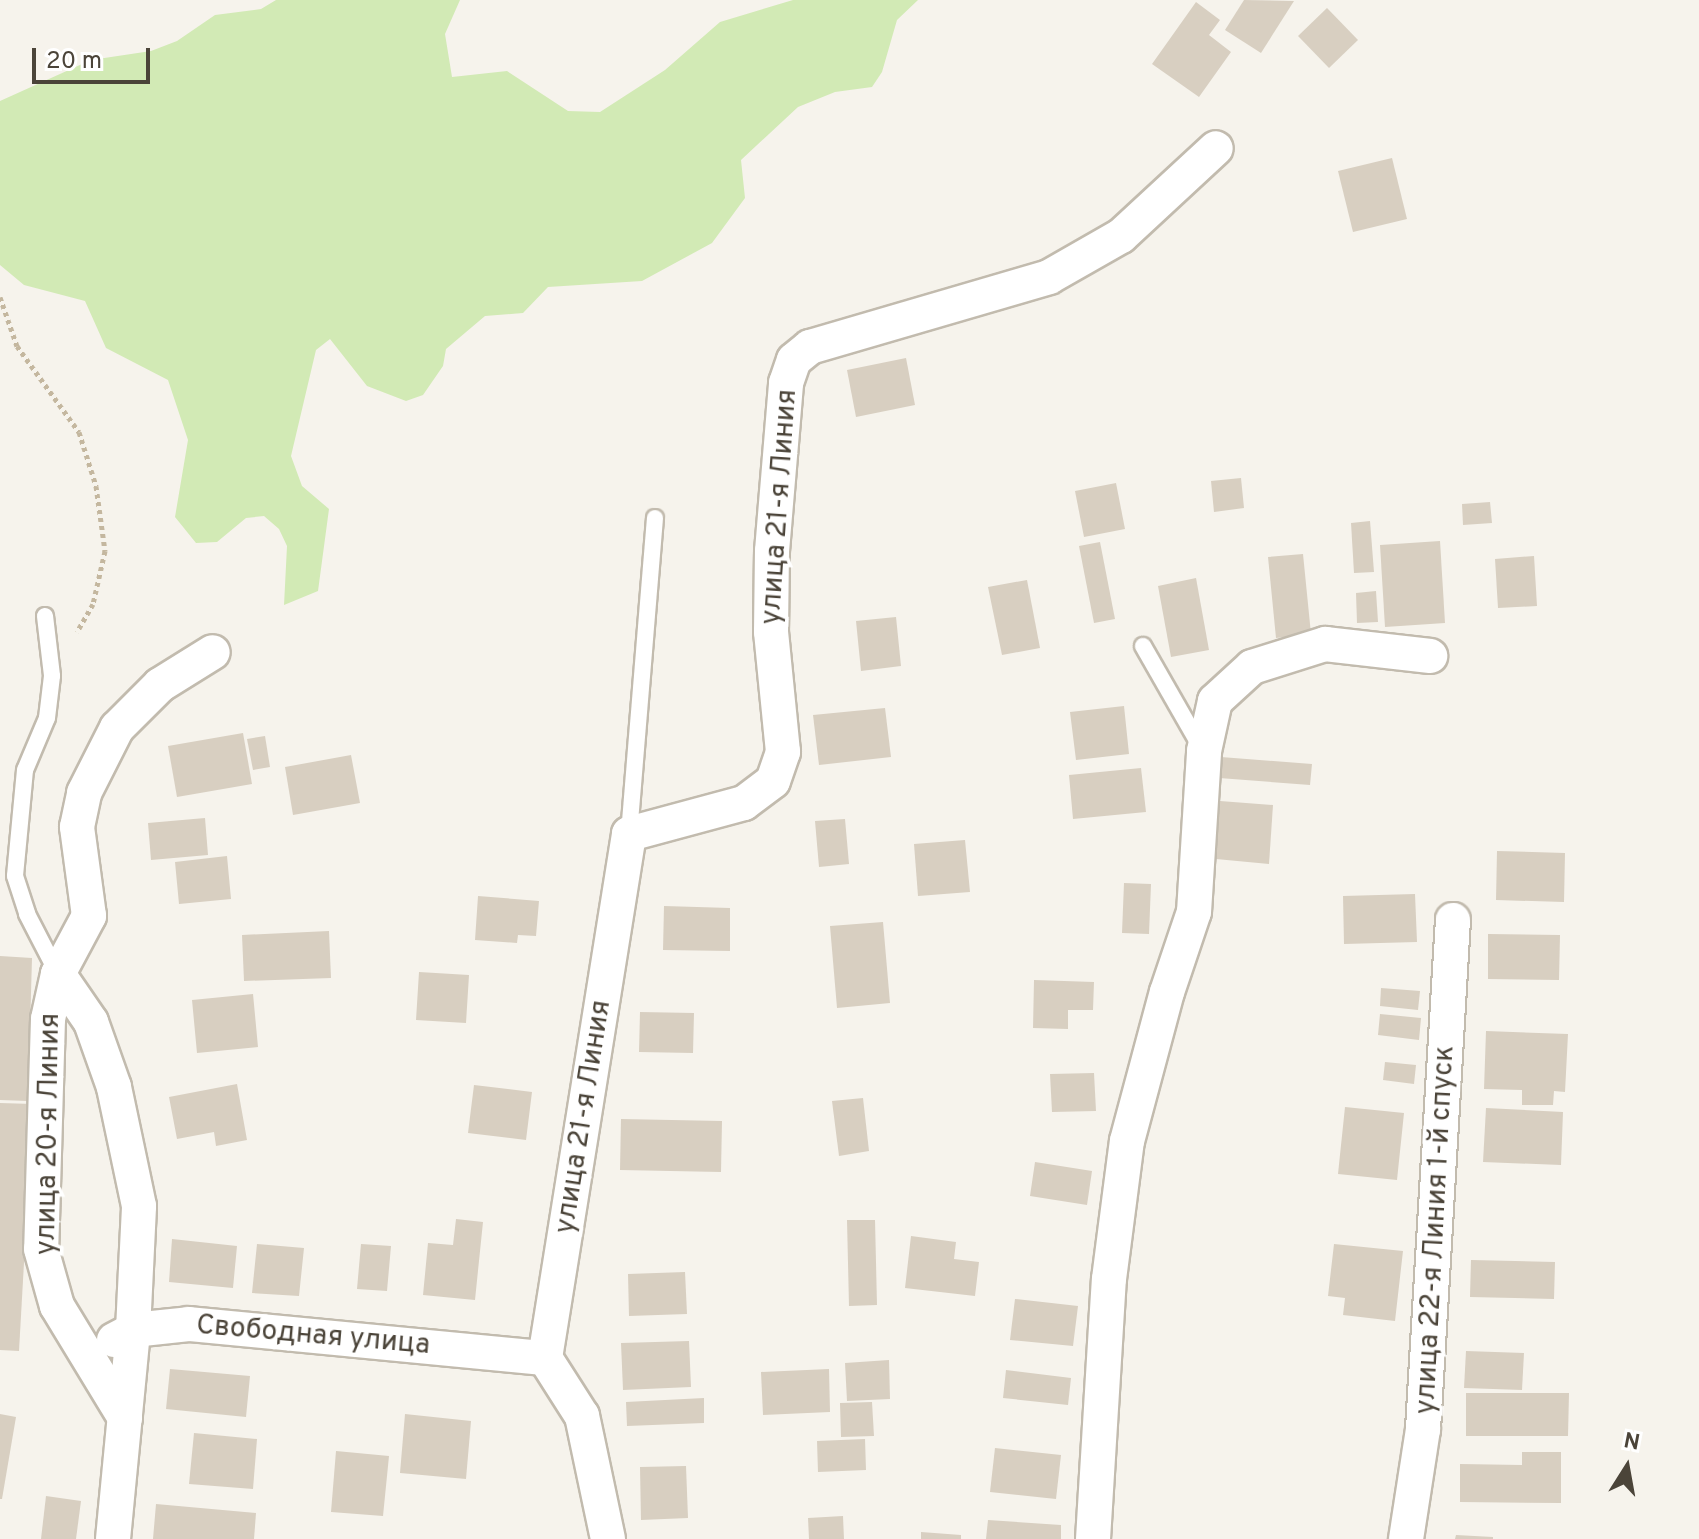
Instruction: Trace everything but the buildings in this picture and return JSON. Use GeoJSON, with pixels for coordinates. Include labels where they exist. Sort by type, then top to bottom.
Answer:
{"type":"FeatureCollection","features":[{"type":"Feature","properties":{"kind":"street","name":"улица 21-я Линия"},"geometry":{"type":"LineString","coordinates":[[545,1358],[629,834],[744,803],[773,781],[783,752],[771,632],[772,551],[786,383],[794,360],[810,347],[1049,277],[1121,236],[1216,148]]}},
{"type":"Feature","properties":{"kind":"street"},"geometry":{"type":"LineString","coordinates":[[1093,1539],[1109,1279],[1125,1156],[1167,992],[1194,912],[1204,751],[1215,701],[1252,667],[1325,644],[1430,656]]}},
{"type":"Feature","properties":{"kind":"street","name":"улица 20-я Линия"},"geometry":{"type":"LineString","coordinates":[[125,1418],[57,1306],[41,1249],[48,1019],[58,974],[89,916],[77,827],[84,793],[117,728],[160,685],[213,652]]}},
{"type":"Feature","properties":{"kind":"street","name":"улица 22-я Линия 1-й спуск"},"geometry":{"type":"LineString","coordinates":[[1406,1539],[1426,1398],[1453,920]]}},
{"type":"Feature","properties":{"kind":"street","name":"улица 20-я Линия"},"geometry":{"type":"LineString","coordinates":[[58,974],[91,1022],[139,1206],[133,1330],[113,1539]]}},
{"type":"Feature","properties":{"kind":"street","name":"Свободная улица"},"geometry":{"type":"LineString","coordinates":[[86,1354],[133,1330],[189,1324],[545,1358]]}},
{"type":"Feature","properties":{"kind":"street"},"geometry":{"type":"LineString","coordinates":[[545,1358],[582,1416],[608,1539]]}},
{"type":"Feature","properties":{"kind":"lane"},"geometry":{"type":"LineString","coordinates":[[629,834],[655,518]]}},
{"type":"Feature","properties":{"kind":"lane"},"geometry":{"type":"LineString","coordinates":[[45,616],[52,676],[47,718],[25,770],[15,876],[27,914],[58,974]]}},
{"type":"Feature","properties":{"kind":"lane"},"geometry":{"type":"LineString","coordinates":[[1143,646],[1204,751]]}},
{"type":"Feature","properties":{"kind":"path"},"geometry":{"type":"LineString","coordinates":[[0,297],[17,346],[79,432],[105,551],[93,604],[52,676]]}},
{"type":"Feature","properties":{"kind":"green space"},"geometry":{"type":"Polygon","coordinates":[[[276,0],[460,0],[445,34],[452,77],[507,71],[568,111],[600,112],[665,70],[720,22],[793,0],[918,0],[897,20],[882,72],[872,87],[835,92],[798,107],[741,160],[745,198],[712,243],[642,281],[548,287],[523,313],[485,316],[446,349],[443,366],[423,395],[406,401],[367,386],[330,339],[316,350],[291,456],[302,486],[329,509],[318,591],[284,605],[287,546],[279,529],[264,516],[246,518],[217,542],[196,543],[175,517],[188,440],[168,380],[106,348],[85,301],[24,285],[0,265],[0,101],[91,60],[151,51],[177,41],[215,15],[261,9],[276,0]]]}}]}
